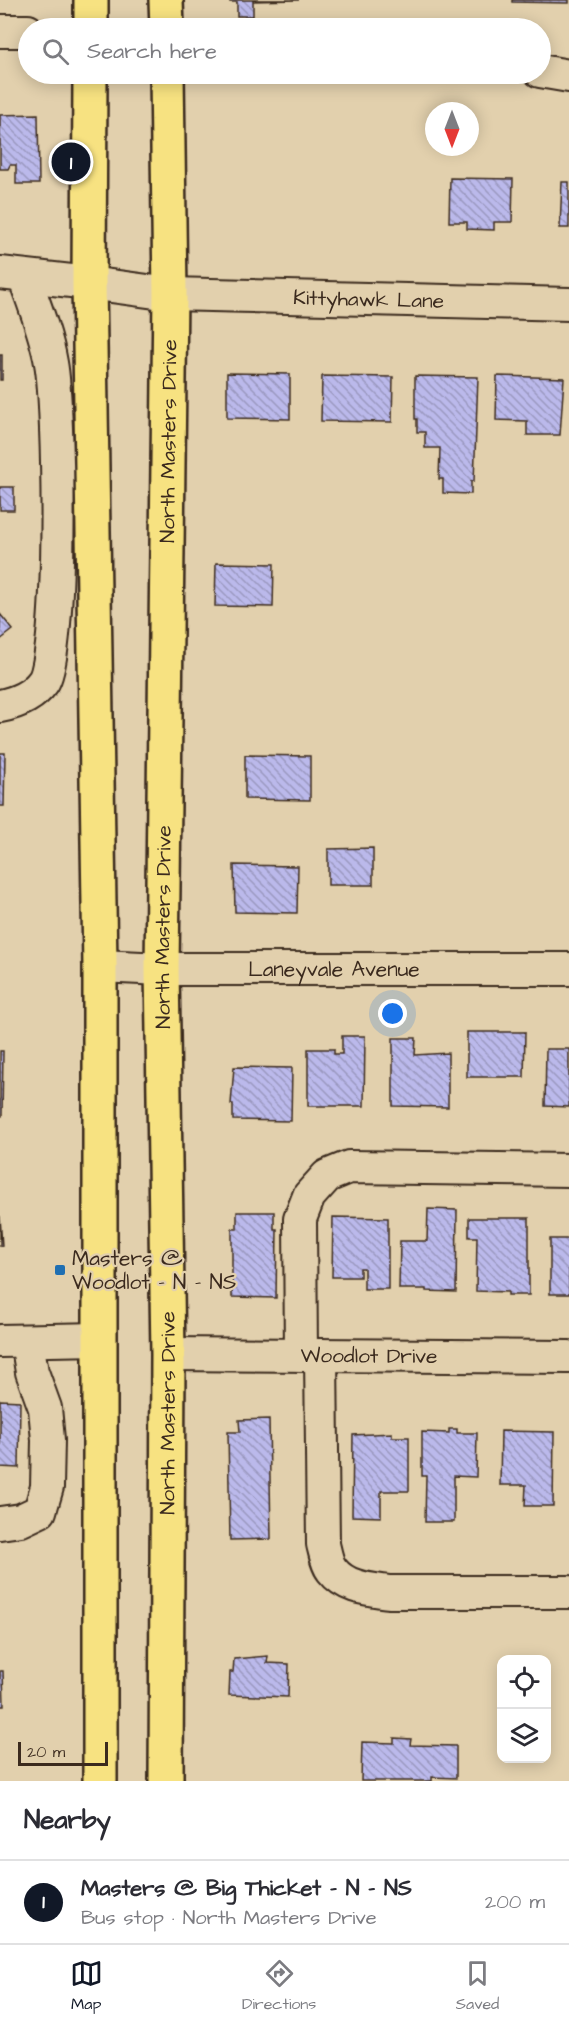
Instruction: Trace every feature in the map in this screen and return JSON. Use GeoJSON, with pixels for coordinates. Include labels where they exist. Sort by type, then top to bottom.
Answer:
{"type":"FeatureCollection","features":[{"type":"Feature","properties":{"kind":"main road"},"geometry":{"type":"LineString","coordinates":[[91,0],[91,18]]}},
{"type":"Feature","properties":{"kind":"main road"},"geometry":{"type":"LineString","coordinates":[[166,0],[167,18]]}},
{"type":"Feature","properties":{"kind":"main road"},"geometry":{"type":"LineString","coordinates":[[90,84],[89,283],[100,966],[100,1781]]}},
{"type":"Feature","properties":{"kind":"main road","name":"North Masters Drive"},"geometry":{"type":"LineString","coordinates":[[166,1781],[168,1354],[162,969],[170,294],[167,84]]}},
{"type":"Feature","properties":{"kind":"street"},"geometry":{"type":"LineString","coordinates":[[0,31],[18,32]]}},
{"type":"Feature","properties":{"kind":"street"},"geometry":{"type":"LineString","coordinates":[[551,73],[569,75]]}},
{"type":"Feature","properties":{"kind":"street"},"geometry":{"type":"LineString","coordinates":[[0,706],[19,702],[43,682],[54,635],[57,515],[56,401],[51,362],[12,274]]}},
{"type":"Feature","properties":{"kind":"street","name":"Kittyhawk Lane"},"geometry":{"type":"LineString","coordinates":[[12,274],[170,294],[569,304]]}},
{"type":"Feature","properties":{"kind":"street","name":"Laneyvale Avenue"},"geometry":{"type":"LineString","coordinates":[[100,966],[162,969],[569,969]]}},
{"type":"Feature","properties":{"kind":"street"},"geometry":{"type":"LineString","coordinates":[[569,1170],[350,1167],[327,1176],[309,1196],[300,1219],[323,1544],[331,1569],[354,1586],[389,1592],[569,1592]]}},
{"type":"Feature","properties":{"kind":"street"},"geometry":{"type":"LineString","coordinates":[[0,1523],[21,1520],[40,1511],[47,1487],[48,1440],[45,1408],[32,1372],[14,1341],[100,1339]]}},
{"type":"Feature","properties":{"kind":"street","name":"Woodlot Drive"},"geometry":{"type":"LineString","coordinates":[[168,1354],[569,1356]]}},
{"type":"Feature","properties":{"kind":"building"},"geometry":{"type":"Polygon","coordinates":[[[230,0],[299,0],[253,1],[253,16],[237,16],[237,2],[230,2],[230,0]]]}},
{"type":"Feature","properties":{"kind":"building"},"geometry":{"type":"Polygon","coordinates":[[[512,0],[569,0],[569,3],[512,2],[512,0]]]}},
{"type":"Feature","properties":{"kind":"building"},"geometry":{"type":"Polygon","coordinates":[[[38,114],[39,184],[16,184],[16,165],[10,165],[8,169],[0,169],[0,115],[38,114]]]}},
{"type":"Feature","properties":{"kind":"building"},"geometry":{"type":"Polygon","coordinates":[[[450,178],[513,179],[512,222],[494,222],[494,230],[467,229],[467,222],[449,222],[450,178]]]}},
{"type":"Feature","properties":{"kind":"building"},"geometry":{"type":"Polygon","coordinates":[[[562,182],[569,182],[569,228],[560,228],[562,182]]]}},
{"type":"Feature","properties":{"kind":"building"},"geometry":{"type":"Polygon","coordinates":[[[0,355],[2,355],[2,380],[0,380],[0,355]]]}},
{"type":"Feature","properties":{"kind":"building"},"geometry":{"type":"Polygon","coordinates":[[[227,373],[290,374],[290,419],[227,418],[227,373]]]}},
{"type":"Feature","properties":{"kind":"building"},"geometry":{"type":"Polygon","coordinates":[[[322,376],[393,377],[392,422],[321,421],[322,376]]]}},
{"type":"Feature","properties":{"kind":"building"},"geometry":{"type":"Polygon","coordinates":[[[415,376],[478,377],[474,481],[471,481],[471,494],[443,493],[443,479],[439,479],[440,448],[425,448],[425,432],[417,432],[415,376]]]}},
{"type":"Feature","properties":{"kind":"building"},"geometry":{"type":"Polygon","coordinates":[[[497,376],[564,378],[560,435],[527,435],[527,421],[496,420],[497,376]]]}},
{"type":"Feature","properties":{"kind":"building"},"geometry":{"type":"Polygon","coordinates":[[[0,487],[14,487],[14,510],[0,510],[0,487]]]}},
{"type":"Feature","properties":{"kind":"building"},"geometry":{"type":"Polygon","coordinates":[[[216,563],[274,564],[273,607],[215,606],[216,563]]]}},
{"type":"Feature","properties":{"kind":"building"},"geometry":{"type":"Polygon","coordinates":[[[0,614],[13,630],[0,640],[0,614]]]}},
{"type":"Feature","properties":{"kind":"building"},"geometry":{"type":"Polygon","coordinates":[[[0,753],[5,753],[4,806],[0,806],[0,753]]]}},
{"type":"Feature","properties":{"kind":"building"},"geometry":{"type":"Polygon","coordinates":[[[245,755],[310,756],[310,800],[245,799],[245,755]]]}},
{"type":"Feature","properties":{"kind":"building"},"geometry":{"type":"Polygon","coordinates":[[[373,848],[373,885],[328,885],[328,849],[373,848]]]}},
{"type":"Feature","properties":{"kind":"building"},"geometry":{"type":"Polygon","coordinates":[[[234,865],[298,866],[297,913],[235,912],[234,865]]]}},
{"type":"Feature","properties":{"kind":"building"},"geometry":{"type":"Polygon","coordinates":[[[467,1032],[525,1032],[524,1077],[467,1077],[467,1032]]]}},
{"type":"Feature","properties":{"kind":"building"},"geometry":{"type":"Polygon","coordinates":[[[342,1036],[365,1036],[364,1106],[308,1106],[308,1049],[334,1049],[334,1054],[342,1054],[342,1036]]]}},
{"type":"Feature","properties":{"kind":"building"},"geometry":{"type":"Polygon","coordinates":[[[393,1038],[416,1038],[415,1055],[448,1053],[448,1107],[393,1106],[393,1038]]]}},
{"type":"Feature","properties":{"kind":"building"},"geometry":{"type":"Polygon","coordinates":[[[546,1049],[569,1049],[569,1107],[545,1106],[546,1049]]]}},
{"type":"Feature","properties":{"kind":"building"},"geometry":{"type":"Polygon","coordinates":[[[0,1051],[3,1051],[2,1116],[0,1116],[0,1051]]]}},
{"type":"Feature","properties":{"kind":"building"},"geometry":{"type":"Polygon","coordinates":[[[234,1067],[292,1068],[291,1121],[233,1120],[233,1104],[231,1104],[234,1067]]]}},
{"type":"Feature","properties":{"kind":"building"},"geometry":{"type":"Polygon","coordinates":[[[428,1209],[457,1210],[456,1292],[399,1289],[400,1241],[427,1241],[428,1209]]]}},
{"type":"Feature","properties":{"kind":"building"},"geometry":{"type":"Polygon","coordinates":[[[237,1212],[274,1212],[274,1229],[277,1229],[276,1298],[232,1297],[232,1229],[237,1229],[237,1212]]]}},
{"type":"Feature","properties":{"kind":"building"},"geometry":{"type":"Polygon","coordinates":[[[0,1216],[2,1246],[0,1246],[0,1216]]]}},
{"type":"Feature","properties":{"kind":"building"},"geometry":{"type":"Polygon","coordinates":[[[333,1217],[388,1218],[388,1289],[364,1289],[364,1268],[360,1268],[360,1277],[332,1277],[333,1217]]]}},
{"type":"Feature","properties":{"kind":"building"},"geometry":{"type":"Polygon","coordinates":[[[469,1218],[529,1218],[529,1295],[476,1291],[477,1237],[469,1237],[469,1218]]]}},
{"type":"Feature","properties":{"kind":"building"},"geometry":{"type":"Polygon","coordinates":[[[550,1239],[569,1239],[569,1294],[550,1294],[550,1239]]]}},
{"type":"Feature","properties":{"kind":"building"},"geometry":{"type":"Polygon","coordinates":[[[0,1400],[20,1401],[19,1468],[0,1467],[0,1400]]]}},
{"type":"Feature","properties":{"kind":"building"},"geometry":{"type":"Polygon","coordinates":[[[269,1419],[271,1539],[230,1540],[228,1432],[240,1432],[239,1420],[269,1419]]]}},
{"type":"Feature","properties":{"kind":"building"},"geometry":{"type":"Polygon","coordinates":[[[449,1429],[457,1429],[457,1433],[477,1433],[476,1477],[454,1476],[454,1522],[425,1522],[426,1476],[422,1476],[422,1432],[449,1433],[449,1429]]]}},
{"type":"Feature","properties":{"kind":"building"},"geometry":{"type":"Polygon","coordinates":[[[501,1431],[554,1432],[553,1506],[525,1506],[526,1485],[500,1485],[501,1431]]]}},
{"type":"Feature","properties":{"kind":"building"},"geometry":{"type":"Polygon","coordinates":[[[392,1433],[392,1437],[409,1437],[409,1491],[381,1491],[381,1517],[352,1516],[353,1435],[392,1433]]]}},
{"type":"Feature","properties":{"kind":"building"},"geometry":{"type":"Polygon","coordinates":[[[268,1656],[267,1663],[289,1664],[288,1697],[229,1695],[230,1672],[233,1672],[234,1659],[268,1656]]]}},
{"type":"Feature","properties":{"kind":"building"},"geometry":{"type":"Polygon","coordinates":[[[0,1671],[3,1671],[4,1706],[0,1706],[0,1671]]]}},
{"type":"Feature","properties":{"kind":"building"},"geometry":{"type":"Polygon","coordinates":[[[394,1738],[411,1739],[410,1745],[456,1746],[456,1778],[432,1777],[432,1781],[361,1781],[362,1742],[394,1743],[394,1738]]]}},
{"type":"Feature","properties":{"kind":"place","name":"Masters @ Big Thicket - N - NS"},"geometry":{"type":"Point","coordinates":[71,162]}},
{"type":"Feature","properties":{"kind":"place","name":"Masters @ Woodlot - N - NS"},"geometry":{"type":"Point","coordinates":[60,1270]}}]}
